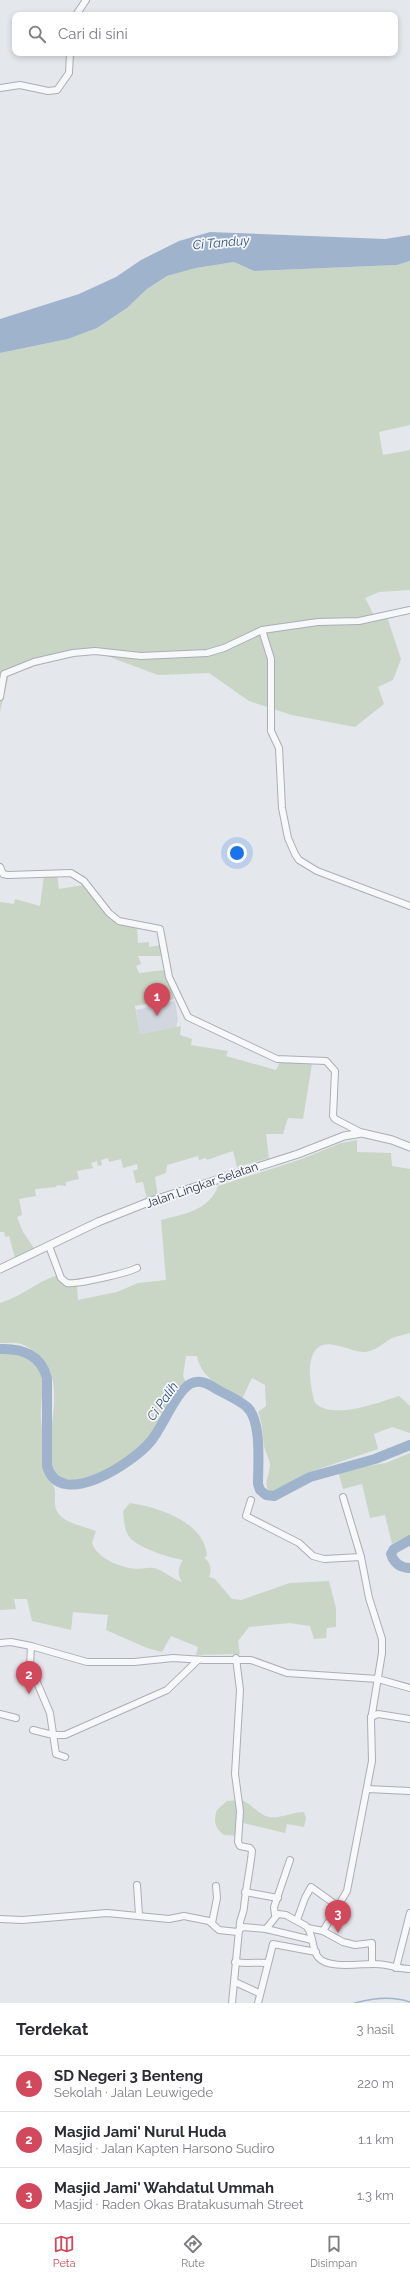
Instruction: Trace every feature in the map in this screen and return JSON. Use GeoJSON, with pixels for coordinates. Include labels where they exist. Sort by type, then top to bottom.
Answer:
{"type":"FeatureCollection","features":[{"type":"Feature","properties":{"kind":"street"},"geometry":{"type":"LineString","coordinates":[[78,12],[86,0]]}},
{"type":"Feature","properties":{"kind":"street"},"geometry":{"type":"LineString","coordinates":[[0,88],[20,85],[48,91],[57,90],[69,73],[70,56]]}},
{"type":"Feature","properties":{"kind":"street"},"geometry":{"type":"LineString","coordinates":[[0,697],[4,674],[45,659],[73,653],[95,651],[141,656],[207,653],[224,648],[262,630],[318,622],[359,621],[410,610]]}},
{"type":"Feature","properties":{"kind":"street"},"geometry":{"type":"LineString","coordinates":[[262,630],[271,659],[271,731],[279,748],[282,808],[288,838],[295,854],[299,860],[317,871],[410,906]]}},
{"type":"Feature","properties":{"kind":"street"},"geometry":{"type":"LineString","coordinates":[[0,867],[1,874],[71,873],[84,882],[108,913],[119,921],[160,929],[169,977],[188,1017],[277,1058],[326,1061],[335,1071],[333,1116],[335,1119],[362,1133]]}},
{"type":"Feature","properties":{"kind":"street","name":"Jalan Lingkar Selatan"},"geometry":{"type":"LineString","coordinates":[[1,1267],[98,1222],[151,1201],[298,1154],[344,1136],[362,1133],[392,1140],[410,1147]]}},
{"type":"Feature","properties":{"kind":"street"},"geometry":{"type":"LineString","coordinates":[[49,1246],[61,1278],[67,1283],[77,1284],[124,1273],[137,1268]]}},
{"type":"Feature","properties":{"kind":"street"},"geometry":{"type":"LineString","coordinates":[[323,1931],[339,1907],[347,1891],[372,1761],[371,1717],[382,1653],[382,1639],[369,1598],[361,1556],[343,1496]]}},
{"type":"Feature","properties":{"kind":"street"},"geometry":{"type":"LineString","coordinates":[[251,1500],[246,1516],[299,1543],[313,1556],[324,1559],[361,1556]]}},
{"type":"Feature","properties":{"kind":"street"},"geometry":{"type":"LineString","coordinates":[[0,1643],[11,1642],[30,1646],[87,1662],[134,1662],[173,1658],[198,1660],[236,1658],[252,1660],[287,1673],[378,1679],[410,1688]]}},
{"type":"Feature","properties":{"kind":"street"},"geometry":{"type":"LineString","coordinates":[[30,1646],[30,1666],[50,1713],[56,1754],[65,1757]]}},
{"type":"Feature","properties":{"kind":"street"},"geometry":{"type":"LineString","coordinates":[[232,2003],[239,1924],[244,1908],[244,1892],[252,1851],[250,1848],[240,1846],[238,1842],[240,1811],[234,1774],[240,1690],[236,1658]]}},
{"type":"Feature","properties":{"kind":"street"},"geometry":{"type":"LineString","coordinates":[[33,1730],[54,1735],[65,1735],[155,1696],[175,1684],[198,1660]]}},
{"type":"Feature","properties":{"kind":"street"},"geometry":{"type":"LineString","coordinates":[[0,1714],[16,1718]]}},
{"type":"Feature","properties":{"kind":"street"},"geometry":{"type":"LineString","coordinates":[[371,1717],[378,1714],[410,1719]]}},
{"type":"Feature","properties":{"kind":"street"},"geometry":{"type":"LineString","coordinates":[[367,1789],[410,1791]]}},
{"type":"Feature","properties":{"kind":"street"},"geometry":{"type":"LineString","coordinates":[[276,1916],[274,1907],[290,1860]]}},
{"type":"Feature","properties":{"kind":"street"},"geometry":{"type":"LineString","coordinates":[[136,1885],[139,1915]]}},
{"type":"Feature","properties":{"kind":"street"},"geometry":{"type":"LineString","coordinates":[[212,1923],[217,1898],[216,1886]]}},
{"type":"Feature","properties":{"kind":"street"},"geometry":{"type":"LineString","coordinates":[[297,1920],[305,1898],[311,1887],[339,1907]]}},
{"type":"Feature","properties":{"kind":"street"},"geometry":{"type":"LineString","coordinates":[[244,1892],[278,1898]]}},
{"type":"Feature","properties":{"kind":"street"},"geometry":{"type":"LineString","coordinates":[[0,1919],[22,1920],[107,1913],[169,1919],[184,1916],[212,1923],[217,1929],[266,1929],[312,1940]]}},
{"type":"Feature","properties":{"kind":"street"},"geometry":{"type":"LineString","coordinates":[[396,1968],[410,1913]]}},
{"type":"Feature","properties":{"kind":"street"},"geometry":{"type":"LineString","coordinates":[[266,1929],[276,1916],[282,1914],[297,1920],[308,1928],[323,1931],[343,1942],[355,1945],[372,1944],[372,1964]]}},
{"type":"Feature","properties":{"kind":"street"},"geometry":{"type":"LineString","coordinates":[[308,1928],[316,1952],[319,1958],[324,1961],[356,1966],[372,1964],[410,1969]]}},
{"type":"Feature","properties":{"kind":"street"},"geometry":{"type":"LineString","coordinates":[[258,2003],[259,1993],[277,1932]]}},
{"type":"Feature","properties":{"kind":"street"},"geometry":{"type":"LineString","coordinates":[[274,1944],[316,1952]]}},
{"type":"Feature","properties":{"kind":"street"},"geometry":{"type":"LineString","coordinates":[[235,1962],[252,1964],[257,1962],[268,1963]]}},
{"type":"Feature","properties":{"kind":"street"},"geometry":{"type":"LineString","coordinates":[[235,1982],[259,1993]]}},
{"type":"Feature","properties":{"kind":"shaded area"},"geometry":{"type":"Polygon","coordinates":[[[175,1001],[178,1020],[176,1027],[140,1034],[136,1010],[175,1001]]]}},
{"type":"Feature","properties":{"kind":"green space"},"geometry":{"type":"Polygon","coordinates":[[[410,261],[410,425],[379,432],[383,455],[410,450],[410,590],[379,592],[365,598],[376,619],[387,617],[401,659],[393,680],[378,687],[384,704],[355,727],[292,715],[249,701],[209,673],[158,675],[99,653],[77,653],[9,674],[0,712],[0,353],[68,339],[97,328],[127,308],[147,289],[167,276],[196,268],[234,262],[254,271],[397,265],[410,261]]]}},
{"type":"Feature","properties":{"kind":"green space"},"geometry":{"type":"Polygon","coordinates":[[[44,875],[57,875],[59,889],[84,885],[106,913],[137,927],[138,943],[149,942],[149,947],[161,945],[163,956],[138,956],[141,964],[136,966],[139,973],[165,970],[174,999],[135,1006],[140,1034],[181,1026],[180,1035],[192,1039],[191,1045],[228,1051],[226,1056],[276,1070],[280,1062],[312,1064],[303,1119],[288,1118],[283,1134],[266,1134],[269,1158],[237,1167],[233,1151],[207,1160],[206,1158],[199,1160],[198,1156],[167,1165],[166,1173],[155,1177],[158,1196],[147,1200],[143,1182],[136,1183],[133,1171],[138,1169],[137,1164],[123,1168],[121,1159],[109,1162],[108,1158],[101,1160],[102,1165],[98,1166],[97,1161],[91,1163],[93,1168],[77,1171],[79,1179],[66,1182],[66,1186],[57,1185],[56,1187],[35,1189],[36,1196],[19,1199],[22,1215],[17,1217],[23,1232],[34,1248],[15,1258],[9,1236],[5,1237],[4,1232],[0,1232],[0,902],[14,904],[15,899],[40,906],[44,875]]]}},
{"type":"Feature","properties":{"kind":"green space"},"geometry":{"type":"Polygon","coordinates":[[[357,1140],[357,1152],[391,1153],[392,1166],[410,1169],[410,1333],[392,1338],[376,1348],[365,1352],[335,1345],[324,1345],[317,1348],[310,1364],[311,1385],[315,1403],[323,1408],[333,1410],[344,1410],[368,1406],[399,1396],[410,1406],[410,1433],[392,1427],[374,1434],[378,1449],[307,1473],[284,1489],[269,1492],[267,1489],[267,1482],[270,1464],[265,1448],[262,1425],[258,1412],[266,1406],[265,1385],[252,1378],[242,1399],[221,1387],[208,1377],[199,1364],[197,1356],[186,1356],[183,1376],[186,1382],[175,1395],[154,1432],[141,1448],[120,1465],[96,1476],[71,1480],[58,1478],[52,1467],[50,1452],[54,1400],[53,1383],[48,1367],[37,1354],[21,1344],[0,1343],[0,1303],[16,1297],[43,1281],[58,1275],[64,1285],[77,1286],[78,1300],[117,1292],[138,1283],[166,1280],[161,1220],[186,1213],[202,1206],[214,1194],[218,1186],[299,1160],[341,1143],[357,1140]]]}},
{"type":"Feature","properties":{"kind":"green space"},"geometry":{"type":"Polygon","coordinates":[[[0,1353],[16,1354],[28,1357],[35,1361],[40,1367],[42,1375],[42,1462],[54,1487],[56,1510],[61,1517],[66,1520],[96,1531],[92,1543],[99,1554],[116,1564],[129,1568],[154,1568],[182,1582],[179,1577],[179,1571],[183,1560],[145,1548],[137,1544],[128,1535],[124,1523],[123,1511],[130,1503],[154,1508],[178,1518],[189,1525],[198,1534],[204,1544],[207,1556],[204,1558],[210,1567],[209,1577],[215,1579],[232,1599],[241,1600],[290,1583],[329,1581],[336,1608],[336,1627],[327,1628],[326,1638],[314,1639],[310,1626],[290,1623],[249,1627],[238,1641],[240,1654],[196,1655],[198,1647],[171,1636],[162,1652],[147,1648],[106,1630],[108,1615],[73,1612],[71,1630],[32,1621],[27,1599],[14,1599],[16,1609],[0,1610],[0,1353]]]}},
{"type":"Feature","properties":{"kind":"green space"},"geometry":{"type":"Polygon","coordinates":[[[410,1453],[410,1535],[392,1544],[385,1515],[370,1518],[362,1484],[343,1489],[338,1471],[386,1463],[410,1453]]]}},
{"type":"Feature","properties":{"kind":"green space"},"geometry":{"type":"Polygon","coordinates":[[[242,1800],[265,1816],[269,1817],[304,1812],[306,1818],[304,1827],[287,1824],[285,1833],[243,1823],[241,1836],[224,1835],[217,1827],[215,1821],[217,1810],[227,1801],[242,1800]]]}},
{"type":"Feature","properties":{"kind":"water","name":"Ci Tanduy"},"geometry":{"type":"Polygon","coordinates":[[[210,232],[385,239],[410,235],[410,261],[397,265],[254,271],[234,262],[196,268],[167,276],[147,289],[127,308],[97,328],[68,339],[0,353],[0,319],[79,294],[116,277],[141,260],[179,241],[210,232]]]}},
{"type":"Feature","properties":{"kind":"waterway","name":"Ci Palih"},"geometry":{"type":"LineString","coordinates":[[0,1349],[16,1350],[30,1354],[44,1370],[47,1378],[47,1466],[54,1479],[66,1484],[81,1484],[97,1479],[129,1461],[151,1441],[174,1402],[185,1388],[194,1382],[208,1384],[237,1400],[247,1407],[252,1414],[255,1422],[258,1443],[258,1484],[260,1490],[266,1495],[274,1496],[310,1477],[375,1459],[410,1445]]}},
{"type":"Feature","properties":{"kind":"waterway","name":"Ci Palih"},"geometry":{"type":"LineString","coordinates":[[410,1540],[394,1549],[391,1554],[398,1564],[403,1567],[410,1568]]}},
{"type":"Feature","properties":{"kind":"waterway"},"geometry":{"type":"LineString","coordinates":[[355,2003],[382,1998],[410,2002]]}},
{"type":"Feature","properties":{"kind":"place","name":"SD Negeri 3 Benteng"},"geometry":{"type":"Point","coordinates":[157,1016]}},
{"type":"Feature","properties":{"kind":"place","name":"Masjid Jami' Nurul Huda"},"geometry":{"type":"Point","coordinates":[29,1694]}},
{"type":"Feature","properties":{"kind":"place","name":"Masjid Jami' Wahdatul Ummah"},"geometry":{"type":"Point","coordinates":[338,1933]}}]}
